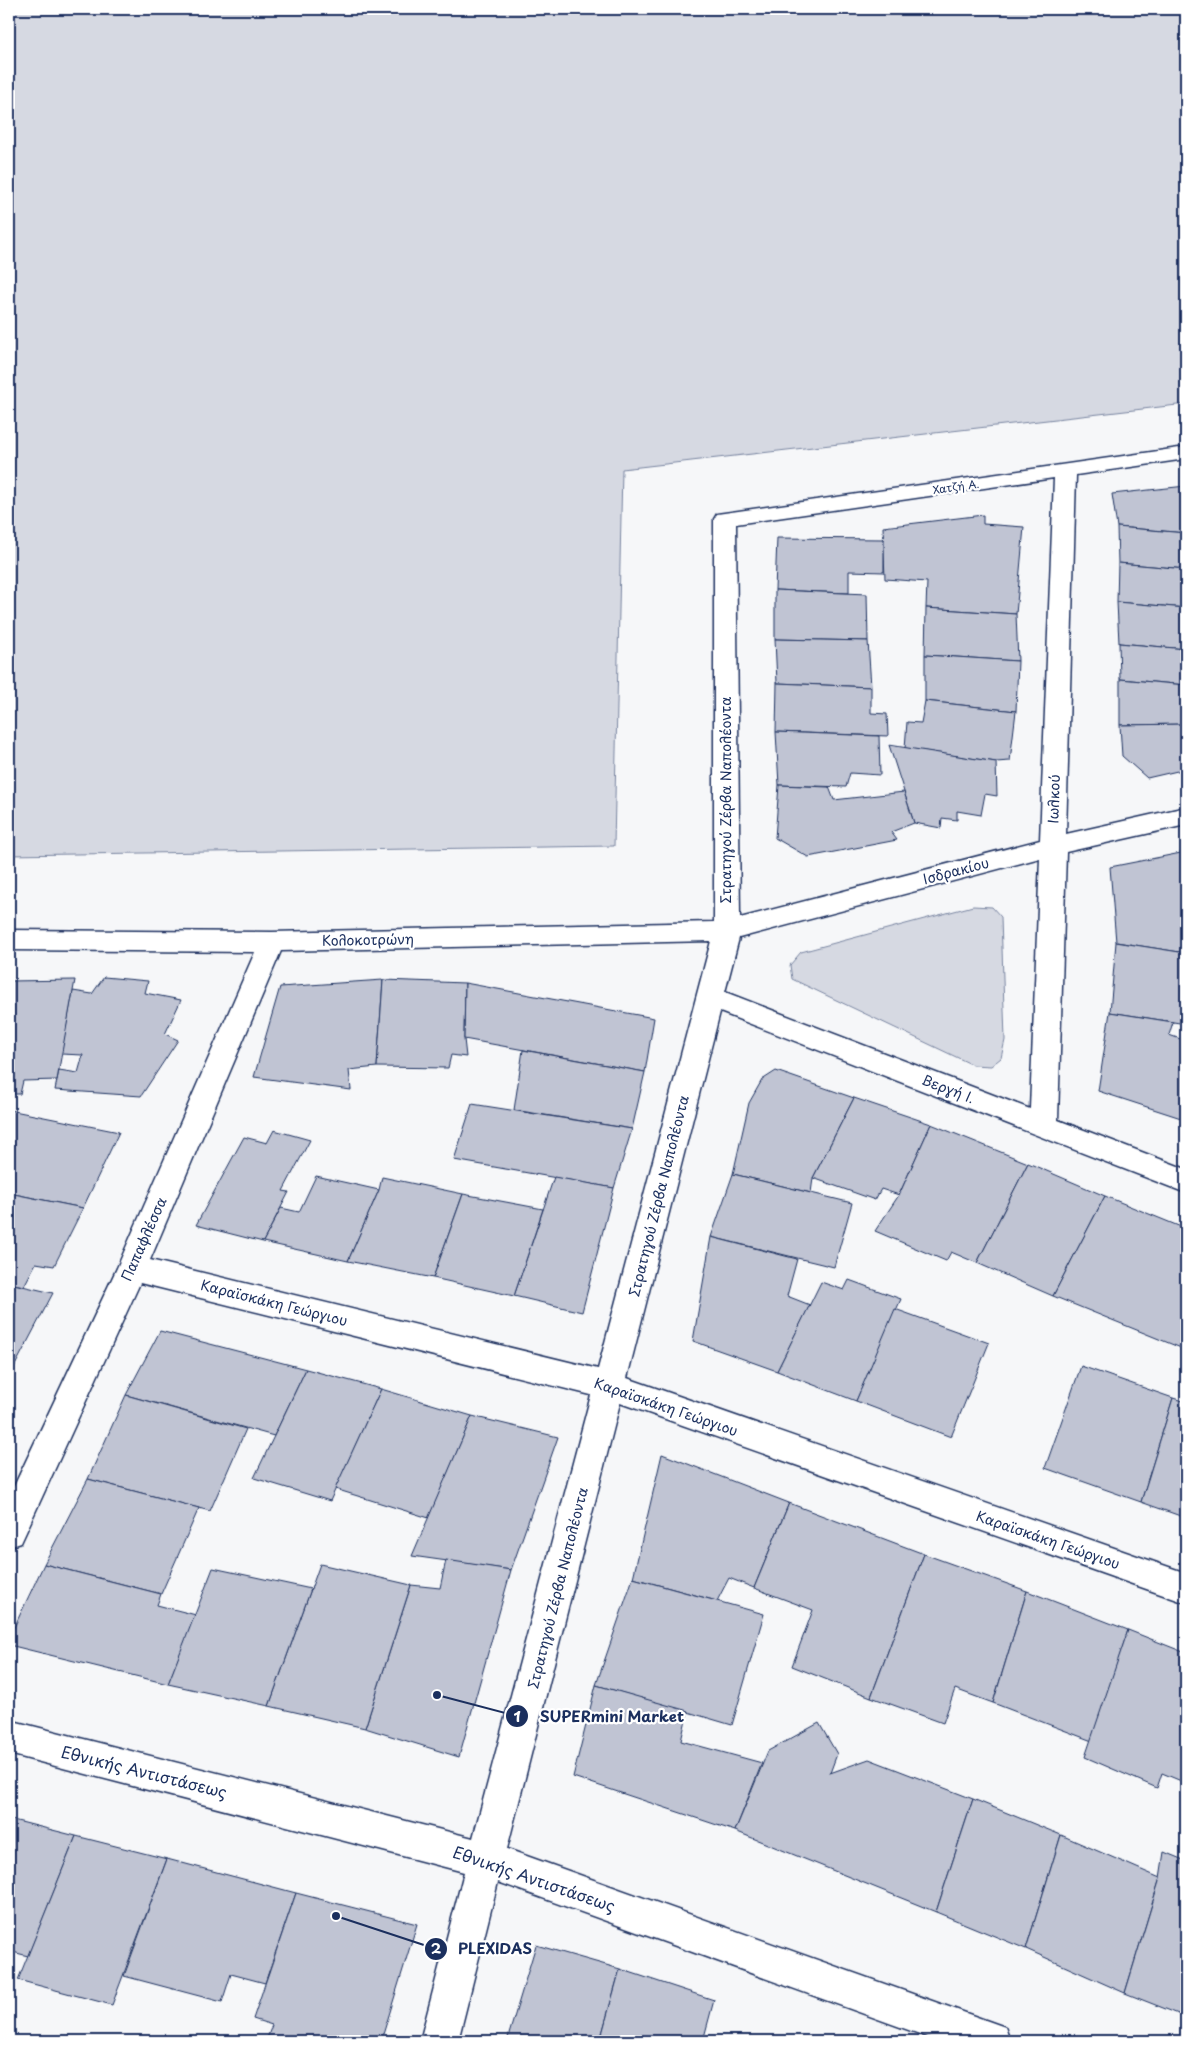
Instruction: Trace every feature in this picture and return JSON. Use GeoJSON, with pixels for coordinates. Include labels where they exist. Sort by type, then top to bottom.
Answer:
{"type":"FeatureCollection","features":[{"type":"Feature","properties":{"kind":"street","name":"Χατζή Α."},"geometry":{"type":"LineString","coordinates":[[725,519],[1186,454]]}},
{"type":"Feature","properties":{"kind":"street","name":"Ιωλκού"},"geometry":{"type":"LineString","coordinates":[[1044,1126],[1065,472]]}},
{"type":"Feature","properties":{"kind":"street","name":"Στρατηγού Ζέρβα Ναπολέοντα"},"geometry":{"type":"LineString","coordinates":[[439,2041],[727,931],[725,519]]}},
{"type":"Feature","properties":{"kind":"street","name":"Ισδρακίου"},"geometry":{"type":"LineString","coordinates":[[727,931],[1052,846],[1186,816]]}},
{"type":"Feature","properties":{"kind":"street","name":"Κολοκοτρώνη"},"geometry":{"type":"LineString","coordinates":[[9,940],[272,942],[727,931]]}},
{"type":"Feature","properties":{"kind":"street","name":"Παπαφλέσσα"},"geometry":{"type":"LineString","coordinates":[[9,1532],[132,1268],[272,942]]}},
{"type":"Feature","properties":{"kind":"street","name":"Βεργή Ι."},"geometry":{"type":"LineString","coordinates":[[710,997],[1186,1181]]}},
{"type":"Feature","properties":{"kind":"street","name":"Καραϊσκάκη Γεώργιου"},"geometry":{"type":"LineString","coordinates":[[132,1268],[610,1386],[1186,1588]]}},
{"type":"Feature","properties":{"kind":"street","name":"Εθνικής Αντιστάσεως"},"geometry":{"type":"LineString","coordinates":[[9,1737],[487,1860],[991,2041]]}},
{"type":"Feature","properties":{"kind":"shaded area"},"geometry":{"type":"Polygon","coordinates":[[[9,9],[1186,9],[1186,404],[622,469],[614,846],[9,855],[9,9]]]}},
{"type":"Feature","properties":{"kind":"shaded area"},"geometry":{"type":"Polygon","coordinates":[[[973,906],[992,907],[1001,917],[1005,1040],[1001,1058],[991,1066],[973,1065],[792,979],[790,965],[801,952],[973,906]]]}},
{"type":"Feature","properties":{"kind":"building"},"geometry":{"type":"Polygon","coordinates":[[[1186,486],[1186,533],[1117,527],[1112,494],[1186,486]]]}},
{"type":"Feature","properties":{"kind":"building"},"geometry":{"type":"Polygon","coordinates":[[[983,515],[983,524],[1024,527],[1016,614],[926,608],[927,582],[885,579],[883,527],[983,515]]]}},
{"type":"Feature","properties":{"kind":"building"},"geometry":{"type":"Polygon","coordinates":[[[1117,527],[1186,533],[1186,569],[1118,563],[1117,527]]]}},
{"type":"Feature","properties":{"kind":"building"},"geometry":{"type":"Polygon","coordinates":[[[777,538],[884,539],[884,572],[849,571],[849,593],[775,590],[777,538]]]}},
{"type":"Feature","properties":{"kind":"building"},"geometry":{"type":"Polygon","coordinates":[[[1118,563],[1186,569],[1186,608],[1117,602],[1118,563]]]}},
{"type":"Feature","properties":{"kind":"building"},"geometry":{"type":"Polygon","coordinates":[[[775,590],[867,594],[868,641],[775,639],[775,590]]]}},
{"type":"Feature","properties":{"kind":"building"},"geometry":{"type":"Polygon","coordinates":[[[1117,602],[1186,608],[1186,649],[1119,643],[1117,602]]]}},
{"type":"Feature","properties":{"kind":"building"},"geometry":{"type":"Polygon","coordinates":[[[926,608],[1016,614],[1018,661],[925,655],[926,608]]]}},
{"type":"Feature","properties":{"kind":"building"},"geometry":{"type":"Polygon","coordinates":[[[775,639],[868,641],[871,687],[777,683],[775,639]]]}},
{"type":"Feature","properties":{"kind":"building"},"geometry":{"type":"Polygon","coordinates":[[[1119,643],[1186,649],[1186,685],[1120,679],[1119,643]]]}},
{"type":"Feature","properties":{"kind":"building"},"geometry":{"type":"Polygon","coordinates":[[[925,655],[1018,661],[1016,711],[925,701],[925,655]]]}},
{"type":"Feature","properties":{"kind":"building"},"geometry":{"type":"Polygon","coordinates":[[[1120,679],[1186,685],[1186,724],[1120,725],[1120,679]]]}},
{"type":"Feature","properties":{"kind":"building"},"geometry":{"type":"Polygon","coordinates":[[[777,683],[871,687],[871,713],[887,714],[888,736],[776,732],[777,683]]]}},
{"type":"Feature","properties":{"kind":"building"},"geometry":{"type":"Polygon","coordinates":[[[925,701],[1016,711],[1010,761],[996,762],[905,748],[907,722],[921,723],[925,701]]]}},
{"type":"Feature","properties":{"kind":"building"},"geometry":{"type":"Polygon","coordinates":[[[1186,724],[1186,769],[1147,778],[1122,756],[1120,725],[1186,724]]]}},
{"type":"Feature","properties":{"kind":"building"},"geometry":{"type":"Polygon","coordinates":[[[776,732],[879,736],[880,775],[850,773],[846,787],[779,785],[776,732]]]}},
{"type":"Feature","properties":{"kind":"building"},"geometry":{"type":"Polygon","coordinates":[[[889,745],[996,762],[997,796],[985,794],[981,815],[957,811],[957,820],[942,818],[941,828],[914,823],[889,745]]]}},
{"type":"Feature","properties":{"kind":"building"},"geometry":{"type":"Polygon","coordinates":[[[779,785],[829,787],[834,800],[904,792],[914,823],[891,832],[897,840],[808,857],[775,838],[779,785]]]}},
{"type":"Feature","properties":{"kind":"building"},"geometry":{"type":"Polygon","coordinates":[[[1186,852],[1186,953],[1116,942],[1110,867],[1186,852]]]}},
{"type":"Feature","properties":{"kind":"building"},"geometry":{"type":"Polygon","coordinates":[[[1116,942],[1186,953],[1186,1024],[1110,1012],[1116,942]]]}},
{"type":"Feature","properties":{"kind":"building"},"geometry":{"type":"Polygon","coordinates":[[[104,977],[148,981],[145,993],[181,1000],[165,1034],[178,1040],[141,1096],[55,1090],[59,1070],[78,1073],[83,1055],[61,1054],[73,991],[92,994],[104,977]]]}},
{"type":"Feature","properties":{"kind":"building"},"geometry":{"type":"Polygon","coordinates":[[[75,980],[57,1080],[23,1081],[20,1094],[9,1094],[9,981],[75,980]]]}},
{"type":"Feature","properties":{"kind":"building"},"geometry":{"type":"Polygon","coordinates":[[[383,980],[377,1067],[349,1070],[351,1090],[254,1077],[280,987],[383,980]]]}},
{"type":"Feature","properties":{"kind":"building"},"geometry":{"type":"Polygon","coordinates":[[[383,980],[465,983],[464,1039],[466,1057],[451,1055],[448,1068],[377,1067],[383,980]]]}},
{"type":"Feature","properties":{"kind":"building"},"geometry":{"type":"Polygon","coordinates":[[[465,983],[654,1018],[645,1072],[464,1039],[465,983]]]}},
{"type":"Feature","properties":{"kind":"building"},"geometry":{"type":"Polygon","coordinates":[[[1110,1012],[1173,1022],[1169,1035],[1186,1041],[1186,1108],[1181,1118],[1098,1091],[1110,1012]]]}},
{"type":"Feature","properties":{"kind":"building"},"geometry":{"type":"Polygon","coordinates":[[[523,1050],[645,1072],[632,1129],[514,1110],[523,1050]]]}},
{"type":"Feature","properties":{"kind":"building"},"geometry":{"type":"Polygon","coordinates":[[[776,1071],[854,1098],[813,1178],[811,1193],[733,1174],[749,1103],[762,1080],[776,1071]]]}},
{"type":"Feature","properties":{"kind":"building"},"geometry":{"type":"Polygon","coordinates":[[[854,1098],[931,1124],[899,1195],[881,1189],[875,1200],[813,1178],[854,1098]]]}},
{"type":"Feature","properties":{"kind":"building"},"geometry":{"type":"Polygon","coordinates":[[[472,1104],[632,1129],[614,1188],[454,1160],[472,1104]]]}},
{"type":"Feature","properties":{"kind":"building"},"geometry":{"type":"Polygon","coordinates":[[[9,1110],[119,1132],[83,1208],[9,1193],[9,1110]]]}},
{"type":"Feature","properties":{"kind":"building"},"geometry":{"type":"Polygon","coordinates":[[[931,1124],[1028,1163],[977,1263],[951,1252],[946,1261],[875,1231],[899,1195],[931,1124]]]}},
{"type":"Feature","properties":{"kind":"building"},"geometry":{"type":"Polygon","coordinates":[[[274,1130],[310,1140],[283,1191],[289,1192],[263,1242],[196,1225],[244,1137],[267,1143],[274,1130]]]}},
{"type":"Feature","properties":{"kind":"building"},"geometry":{"type":"Polygon","coordinates":[[[1028,1163],[1105,1196],[1053,1296],[977,1263],[1028,1163]]]}},
{"type":"Feature","properties":{"kind":"building"},"geometry":{"type":"Polygon","coordinates":[[[733,1174],[852,1203],[834,1267],[711,1237],[733,1174]]]}},
{"type":"Feature","properties":{"kind":"building"},"geometry":{"type":"Polygon","coordinates":[[[316,1176],[379,1190],[348,1261],[263,1242],[281,1208],[299,1212],[316,1176]]]}},
{"type":"Feature","properties":{"kind":"building"},"geometry":{"type":"Polygon","coordinates":[[[382,1177],[463,1194],[433,1278],[348,1261],[379,1190],[382,1177]]]}},
{"type":"Feature","properties":{"kind":"building"},"geometry":{"type":"Polygon","coordinates":[[[554,1177],[614,1188],[582,1312],[514,1296],[554,1177]]]}},
{"type":"Feature","properties":{"kind":"building"},"geometry":{"type":"Polygon","coordinates":[[[9,1193],[83,1208],[54,1266],[36,1263],[24,1286],[9,1283],[9,1193]]]}},
{"type":"Feature","properties":{"kind":"building"},"geometry":{"type":"Polygon","coordinates":[[[463,1194],[543,1209],[514,1296],[433,1278],[463,1194]]]}},
{"type":"Feature","properties":{"kind":"building"},"geometry":{"type":"Polygon","coordinates":[[[1105,1196],[1186,1229],[1186,1350],[1053,1296],[1105,1196]]]}},
{"type":"Feature","properties":{"kind":"building"},"geometry":{"type":"Polygon","coordinates":[[[711,1237],[797,1259],[787,1296],[810,1305],[777,1371],[693,1341],[711,1237]]]}},
{"type":"Feature","properties":{"kind":"building"},"geometry":{"type":"Polygon","coordinates":[[[849,1280],[901,1299],[856,1401],[777,1371],[821,1282],[844,1290],[849,1280]]]}},
{"type":"Feature","properties":{"kind":"building"},"geometry":{"type":"Polygon","coordinates":[[[9,1283],[53,1293],[9,1377],[9,1283]]]}},
{"type":"Feature","properties":{"kind":"building"},"geometry":{"type":"Polygon","coordinates":[[[895,1309],[989,1343],[951,1437],[856,1401],[895,1309]]]}},
{"type":"Feature","properties":{"kind":"building"},"geometry":{"type":"Polygon","coordinates":[[[160,1331],[306,1369],[274,1436],[126,1395],[160,1331]]]}},
{"type":"Feature","properties":{"kind":"building"},"geometry":{"type":"Polygon","coordinates":[[[1081,1366],[1173,1398],[1141,1502],[1045,1468],[1081,1366]]]}},
{"type":"Feature","properties":{"kind":"building"},"geometry":{"type":"Polygon","coordinates":[[[306,1369],[381,1389],[330,1501],[254,1478],[306,1369]]]}},
{"type":"Feature","properties":{"kind":"building"},"geometry":{"type":"Polygon","coordinates":[[[381,1389],[472,1416],[429,1518],[335,1489],[381,1389]]]}},
{"type":"Feature","properties":{"kind":"building"},"geometry":{"type":"Polygon","coordinates":[[[126,1395],[246,1429],[210,1511],[88,1479],[126,1395]]]}},
{"type":"Feature","properties":{"kind":"building"},"geometry":{"type":"Polygon","coordinates":[[[1173,1398],[1186,1402],[1186,1518],[1141,1502],[1173,1398]]]}},
{"type":"Feature","properties":{"kind":"building"},"geometry":{"type":"Polygon","coordinates":[[[472,1416],[558,1437],[511,1570],[412,1556],[472,1416]]]}},
{"type":"Feature","properties":{"kind":"building"},"geometry":{"type":"Polygon","coordinates":[[[662,1454],[789,1503],[754,1588],[729,1578],[717,1601],[633,1578],[662,1454]]]}},
{"type":"Feature","properties":{"kind":"building"},"geometry":{"type":"Polygon","coordinates":[[[88,1479],[199,1508],[161,1594],[44,1564],[88,1479]]]}},
{"type":"Feature","properties":{"kind":"building"},"geometry":{"type":"Polygon","coordinates":[[[789,1503],[924,1554],[871,1697],[792,1666],[813,1610],[754,1588],[789,1503]]]}},
{"type":"Feature","properties":{"kind":"building"},"geometry":{"type":"Polygon","coordinates":[[[924,1554],[1027,1591],[993,1703],[955,1689],[943,1723],[871,1697],[924,1554]]]}},
{"type":"Feature","properties":{"kind":"building"},"geometry":{"type":"Polygon","coordinates":[[[446,1560],[511,1570],[459,1757],[365,1728],[411,1585],[440,1588],[446,1560]]]}},
{"type":"Feature","properties":{"kind":"building"},"geometry":{"type":"Polygon","coordinates":[[[44,1564],[161,1594],[157,1605],[196,1615],[168,1684],[9,1645],[9,1638],[44,1564]]]}},
{"type":"Feature","properties":{"kind":"building"},"geometry":{"type":"Polygon","coordinates":[[[320,1564],[411,1585],[365,1728],[269,1706],[320,1564]]]}},
{"type":"Feature","properties":{"kind":"building"},"geometry":{"type":"Polygon","coordinates":[[[213,1568],[311,1589],[269,1706],[168,1684],[213,1568]]]}},
{"type":"Feature","properties":{"kind":"building"},"geometry":{"type":"Polygon","coordinates":[[[633,1578],[764,1614],[732,1725],[596,1685],[633,1578]]]}},
{"type":"Feature","properties":{"kind":"building"},"geometry":{"type":"Polygon","coordinates":[[[1027,1591],[1128,1630],[1092,1741],[993,1703],[1027,1591]]]}},
{"type":"Feature","properties":{"kind":"building"},"geometry":{"type":"Polygon","coordinates":[[[1128,1630],[1186,1653],[1186,1783],[1162,1773],[1157,1788],[1085,1757],[1128,1630]]]}},
{"type":"Feature","properties":{"kind":"building"},"geometry":{"type":"Polygon","coordinates":[[[596,1685],[688,1711],[681,1741],[762,1763],[735,1831],[573,1777],[596,1685]]]}},
{"type":"Feature","properties":{"kind":"building"},"geometry":{"type":"Polygon","coordinates":[[[819,1723],[837,1754],[830,1773],[869,1759],[973,1799],[936,1912],[735,1831],[768,1751],[819,1723]]]}},
{"type":"Feature","properties":{"kind":"building"},"geometry":{"type":"Polygon","coordinates":[[[973,1799],[1061,1835],[1026,1949],[936,1912],[973,1799]]]}},
{"type":"Feature","properties":{"kind":"building"},"geometry":{"type":"Polygon","coordinates":[[[9,1819],[76,1836],[28,1956],[9,1951],[9,1819]]]}},
{"type":"Feature","properties":{"kind":"building"},"geometry":{"type":"Polygon","coordinates":[[[1061,1835],[1160,1878],[1125,1993],[1026,1949],[1061,1835]]]}},
{"type":"Feature","properties":{"kind":"building"},"geometry":{"type":"Polygon","coordinates":[[[76,1836],[167,1859],[112,2005],[18,1980],[76,1836]]]}},
{"type":"Feature","properties":{"kind":"building"},"geometry":{"type":"Polygon","coordinates":[[[1164,1852],[1186,1861],[1186,2017],[1125,1993],[1160,1878],[1164,1852]]]}},
{"type":"Feature","properties":{"kind":"building"},"geometry":{"type":"Polygon","coordinates":[[[167,1859],[296,1893],[265,1983],[231,1974],[222,2002],[124,1976],[167,1859]]]}},
{"type":"Feature","properties":{"kind":"building"},"geometry":{"type":"Polygon","coordinates":[[[296,1893],[417,1924],[381,2041],[266,2041],[272,2025],[253,2019],[296,1893]]]}},
{"type":"Feature","properties":{"kind":"building"},"geometry":{"type":"Polygon","coordinates":[[[536,1945],[620,1969],[600,2041],[507,2041],[536,1945]]]}},
{"type":"Feature","properties":{"kind":"building"},"geometry":{"type":"Polygon","coordinates":[[[620,1969],[714,2000],[703,2041],[600,2041],[620,1969]]]}},
{"type":"Feature","properties":{"kind":"place","name":"SUPERmini Market"},"geometry":{"type":"Point","coordinates":[437,1695]}},
{"type":"Feature","properties":{"kind":"place","name":"PLEXIDAS"},"geometry":{"type":"Point","coordinates":[336,1916]}}]}
